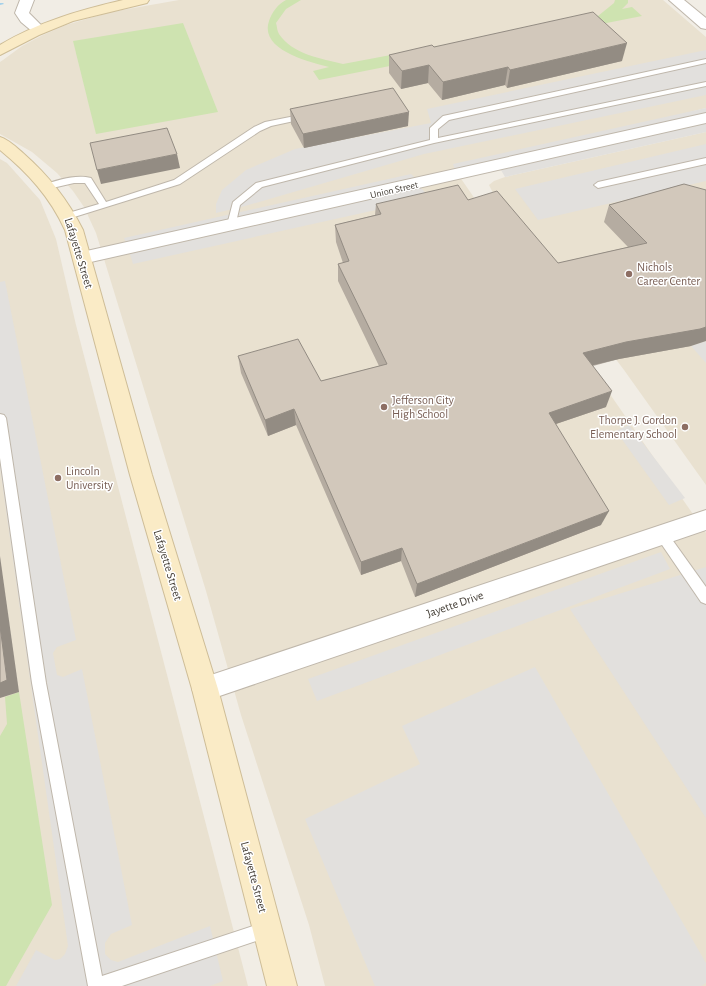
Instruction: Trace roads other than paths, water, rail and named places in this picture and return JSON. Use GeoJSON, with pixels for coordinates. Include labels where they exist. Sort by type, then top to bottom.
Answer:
{"type":"FeatureCollection","features":[{"type":"Feature","properties":{"kind":"main road"},"geometry":{"type":"LineString","coordinates":[[2,50],[38,30],[84,12],[142,0]]}},
{"type":"Feature","properties":{"kind":"main road","name":"Lafayette Street"},"geometry":{"type":"LineString","coordinates":[[0,142],[22,160],[48,186],[68,216],[82,258],[141,475],[204,689],[282,986]]}},
{"type":"Feature","properties":{"kind":"main road","name":"Lafayette Street"},"geometry":{"type":"LineString","coordinates":[[0,151],[22,160]]}},
{"type":"Feature","properties":{"kind":"street"},"geometry":{"type":"LineString","coordinates":[[27,0],[22,13],[38,30]]}},
{"type":"Feature","properties":{"kind":"street"},"geometry":{"type":"LineString","coordinates":[[677,0],[706,25]]}},
{"type":"Feature","properties":{"kind":"street","name":"Union Street"},"geometry":{"type":"LineString","coordinates":[[82,258],[706,118]]}},
{"type":"Feature","properties":{"kind":"street","name":"Jayette Drive"},"geometry":{"type":"LineString","coordinates":[[204,689],[706,520]]}},
{"type":"Feature","properties":{"kind":"lane"},"geometry":{"type":"LineString","coordinates":[[434,141],[434,128],[446,118],[706,61]]}},
{"type":"Feature","properties":{"kind":"lane"},"geometry":{"type":"LineString","coordinates":[[232,225],[236,204],[259,185],[434,141],[706,84]]}},
{"type":"Feature","properties":{"kind":"lane"},"geometry":{"type":"LineString","coordinates":[[68,216],[177,182],[230,146],[263,126],[313,114]]}},
{"type":"Feature","properties":{"kind":"lane"},"geometry":{"type":"LineString","coordinates":[[598,185],[706,161]]}},
{"type":"Feature","properties":{"kind":"lane"},"geometry":{"type":"LineString","coordinates":[[48,186],[74,180],[88,180],[104,206]]}},
{"type":"Feature","properties":{"kind":"lane"},"geometry":{"type":"LineString","coordinates":[[0,418],[39,682],[96,986],[268,929]]}},
{"type":"Feature","properties":{"kind":"lane"},"geometry":{"type":"LineString","coordinates":[[662,534],[706,598]]}},
{"type":"Feature","properties":{"kind":"place","name":"Nichols Career Center"},"geometry":{"type":"Point","coordinates":[629,274]}},
{"type":"Feature","properties":{"kind":"place","name":"Jefferson City High School"},"geometry":{"type":"Point","coordinates":[384,407]}},
{"type":"Feature","properties":{"kind":"place","name":"Thorpe J. Gordon Elementary School"},"geometry":{"type":"Point","coordinates":[685,427]}},
{"type":"Feature","properties":{"kind":"place","name":"Lincoln University"},"geometry":{"type":"Point","coordinates":[58,478]}}]}
